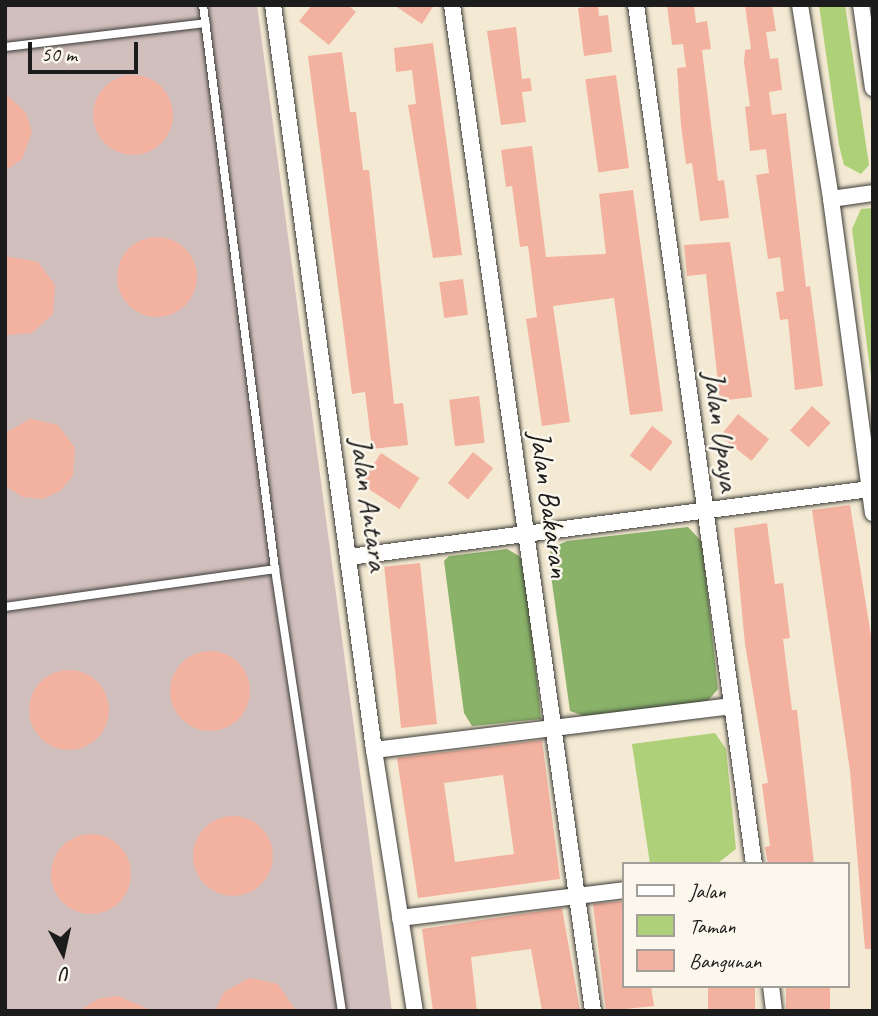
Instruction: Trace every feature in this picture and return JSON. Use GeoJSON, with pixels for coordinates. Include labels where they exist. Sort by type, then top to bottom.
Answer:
{"type":"FeatureCollection","features":[{"type":"Feature","properties":{"kind":"street","name":"Jalan Antara"},"geometry":{"type":"LineString","coordinates":[[272,5],[374,750],[415,1011]]}},
{"type":"Feature","properties":{"kind":"street","name":"Jalan Bakaran"},"geometry":{"type":"LineString","coordinates":[[452,5],[593,1011]]}},
{"type":"Feature","properties":{"kind":"street","name":"Jalan Upaya"},"geometry":{"type":"LineString","coordinates":[[636,5],[730,706],[754,862]]}},
{"type":"Feature","properties":{"kind":"street"},"geometry":{"type":"LineString","coordinates":[[800,5],[831,199],[873,513]]}},
{"type":"Feature","properties":{"kind":"street"},"geometry":{"type":"LineString","coordinates":[[861,5],[869,42],[873,88]]}},
{"type":"Feature","properties":{"kind":"street"},"geometry":{"type":"LineString","coordinates":[[831,199],[873,194]]}},
{"type":"Feature","properties":{"kind":"street"},"geometry":{"type":"LineString","coordinates":[[349,557],[704,508],[870,489]]}},
{"type":"Feature","properties":{"kind":"street"},"geometry":{"type":"LineString","coordinates":[[374,750],[730,706]]}},
{"type":"Feature","properties":{"kind":"street"},"geometry":{"type":"LineString","coordinates":[[400,918],[622,890]]}},
{"type":"Feature","properties":{"kind":"street"},"geometry":{"type":"LineString","coordinates":[[771,988],[775,1011]]}},
{"type":"Feature","properties":{"kind":"lane"},"geometry":{"type":"LineString","coordinates":[[203,5],[275,569],[342,1011]]}},
{"type":"Feature","properties":{"kind":"lane"},"geometry":{"type":"LineString","coordinates":[[5,47],[206,23]]}},
{"type":"Feature","properties":{"kind":"lane"},"geometry":{"type":"LineString","coordinates":[[5,607],[275,569]]}},
{"type":"Feature","properties":{"kind":"shaded area"},"geometry":{"type":"Polygon","coordinates":[[[5,5],[257,5],[392,1011],[5,1011],[5,5]]]}},
{"type":"Feature","properties":{"kind":"green space"},"geometry":{"type":"Polygon","coordinates":[[[819,5],[845,5],[869,165],[861,174],[844,165],[839,145],[819,5]]]}},
{"type":"Feature","properties":{"kind":"green space"},"geometry":{"type":"Polygon","coordinates":[[[873,208],[873,392],[852,229],[861,209],[873,208]]]}},
{"type":"Feature","properties":{"kind":"green space"},"geometry":{"type":"Polygon","coordinates":[[[688,527],[702,542],[718,689],[706,703],[584,716],[570,711],[549,561],[551,548],[567,541],[688,527]]]}},
{"type":"Feature","properties":{"kind":"green space"},"geometry":{"type":"Polygon","coordinates":[[[507,549],[519,556],[525,566],[541,719],[472,726],[464,713],[444,561],[449,556],[507,549]]]}},
{"type":"Feature","properties":{"kind":"green space"},"geometry":{"type":"Polygon","coordinates":[[[715,733],[726,749],[736,849],[719,862],[650,862],[632,744],[715,733]]]}},
{"type":"Feature","properties":{"kind":"building"},"geometry":{"type":"Polygon","coordinates":[[[312,5],[348,5],[356,12],[329,45],[299,21],[312,5]]]}},
{"type":"Feature","properties":{"kind":"building"},"geometry":{"type":"Polygon","coordinates":[[[394,5],[434,5],[422,24],[394,5]]]}},
{"type":"Feature","properties":{"kind":"building"},"geometry":{"type":"Polygon","coordinates":[[[598,5],[599,16],[608,15],[612,52],[584,56],[578,8],[598,5]]]}},
{"type":"Feature","properties":{"kind":"building"},"geometry":{"type":"Polygon","coordinates":[[[667,5],[694,5],[696,23],[707,21],[711,49],[702,50],[718,181],[724,180],[729,218],[700,221],[692,163],[686,164],[681,125],[677,68],[686,67],[683,44],[672,45],[667,5]]]}},
{"type":"Feature","properties":{"kind":"building"},"geometry":{"type":"Polygon","coordinates":[[[745,5],[772,5],[776,31],[766,32],[770,59],[778,58],[782,90],[769,92],[772,115],[786,113],[806,287],[810,286],[823,386],[795,390],[788,319],[780,320],[776,292],[784,291],[780,257],[768,259],[756,175],[769,173],[766,149],[750,151],[745,107],[750,106],[745,50],[751,49],[745,5]]]}},
{"type":"Feature","properties":{"kind":"building"},"geometry":{"type":"Polygon","coordinates":[[[516,27],[522,79],[530,78],[532,91],[522,92],[526,122],[501,125],[487,31],[516,27]]]}},
{"type":"Feature","properties":{"kind":"building"},"geometry":{"type":"Polygon","coordinates":[[[433,43],[462,255],[433,258],[408,105],[416,104],[412,70],[396,72],[394,48],[433,43]]]}},
{"type":"Feature","properties":{"kind":"building"},"geometry":{"type":"Polygon","coordinates":[[[342,52],[350,112],[356,112],[363,170],[369,170],[394,404],[403,403],[408,445],[372,449],[365,392],[352,394],[308,56],[342,52]]]}},
{"type":"Feature","properties":{"kind":"building"},"geometry":{"type":"Polygon","coordinates":[[[125,75],[141,75],[162,86],[173,107],[173,123],[162,144],[141,155],[125,155],[111,149],[99,137],[93,123],[93,107],[99,93],[111,81],[125,75]]]}},
{"type":"Feature","properties":{"kind":"building"},"geometry":{"type":"Polygon","coordinates":[[[616,75],[629,168],[598,172],[585,79],[616,75]]]}},
{"type":"Feature","properties":{"kind":"building"},"geometry":{"type":"Polygon","coordinates":[[[5,93],[26,113],[32,132],[22,159],[5,171],[5,93]]]}},
{"type":"Feature","properties":{"kind":"building"},"geometry":{"type":"Polygon","coordinates":[[[532,146],[546,257],[606,254],[599,194],[633,190],[663,411],[630,415],[614,298],[553,306],[570,422],[542,426],[526,319],[537,317],[528,246],[520,247],[512,186],[506,187],[501,150],[532,146]]]}},
{"type":"Feature","properties":{"kind":"building"},"geometry":{"type":"Polygon","coordinates":[[[149,237],[165,237],[186,248],[197,269],[197,285],[186,306],[165,317],[149,317],[135,311],[123,299],[117,285],[117,269],[123,255],[135,243],[149,237]]]}},
{"type":"Feature","properties":{"kind":"building"},"geometry":{"type":"Polygon","coordinates":[[[730,242],[752,397],[720,401],[706,274],[687,276],[684,245],[730,242]]]}},
{"type":"Feature","properties":{"kind":"building"},"geometry":{"type":"Polygon","coordinates":[[[5,256],[38,262],[55,285],[53,314],[32,333],[5,335],[5,256]]]}},
{"type":"Feature","properties":{"kind":"building"},"geometry":{"type":"Polygon","coordinates":[[[463,279],[468,315],[444,318],[439,282],[463,279]]]}},
{"type":"Feature","properties":{"kind":"building"},"geometry":{"type":"Polygon","coordinates":[[[479,396],[485,443],[455,446],[449,400],[479,396]]]}},
{"type":"Feature","properties":{"kind":"building"},"geometry":{"type":"Polygon","coordinates":[[[812,406],[831,423],[808,447],[790,431],[812,406]]]}},
{"type":"Feature","properties":{"kind":"building"},"geometry":{"type":"Polygon","coordinates":[[[738,414],[769,439],[751,461],[720,436],[738,414]]]}},
{"type":"Feature","properties":{"kind":"building"},"geometry":{"type":"Polygon","coordinates":[[[30,419],[58,425],[75,448],[73,476],[60,491],[42,499],[23,497],[5,486],[5,433],[30,419]]]}},
{"type":"Feature","properties":{"kind":"building"},"geometry":{"type":"Polygon","coordinates":[[[652,426],[673,442],[650,471],[630,456],[652,426]]]}},
{"type":"Feature","properties":{"kind":"building"},"geometry":{"type":"Polygon","coordinates":[[[473,452],[493,468],[468,499],[448,483],[473,452]]]}},
{"type":"Feature","properties":{"kind":"building"},"geometry":{"type":"Polygon","coordinates":[[[381,453],[420,478],[399,509],[361,484],[381,453]]]}},
{"type":"Feature","properties":{"kind":"building"},"geometry":{"type":"Polygon","coordinates":[[[850,505],[873,648],[873,949],[865,949],[850,771],[812,510],[850,505]]]}},
{"type":"Feature","properties":{"kind":"building"},"geometry":{"type":"Polygon","coordinates":[[[767,523],[775,584],[783,583],[790,638],[783,639],[792,710],[797,710],[814,862],[768,862],[765,847],[770,846],[762,784],[768,783],[745,644],[734,528],[767,523]]]}},
{"type":"Feature","properties":{"kind":"building"},"geometry":{"type":"Polygon","coordinates":[[[420,563],[437,724],[401,728],[384,567],[420,563]]]}},
{"type":"Feature","properties":{"kind":"building"},"geometry":{"type":"Polygon","coordinates":[[[202,651],[218,651],[232,658],[243,669],[250,683],[247,706],[232,724],[218,731],[202,731],[188,724],[177,713],[170,699],[170,683],[177,669],[188,658],[202,651]]]}},
{"type":"Feature","properties":{"kind":"building"},"geometry":{"type":"Polygon","coordinates":[[[61,670],[77,670],[98,681],[109,702],[109,718],[98,739],[77,750],[61,750],[47,744],[35,732],[29,718],[29,702],[35,688],[47,676],[61,670]]]}},
{"type":"Feature","properties":{"kind":"building"},"geometry":{"type":"Polygon","coordinates":[[[542,740],[560,879],[418,898],[397,758],[542,740]],[[503,775],[444,783],[455,862],[514,854],[503,775]]]}},
{"type":"Feature","properties":{"kind":"building"},"geometry":{"type":"Polygon","coordinates":[[[225,816],[241,816],[262,827],[273,848],[273,864],[262,885],[241,896],[225,896],[211,890],[199,878],[193,864],[193,848],[199,834],[211,822],[225,816]]]}},
{"type":"Feature","properties":{"kind":"building"},"geometry":{"type":"Polygon","coordinates":[[[83,834],[99,834],[113,840],[125,852],[131,866],[131,882],[125,896],[113,908],[99,914],[83,914],[69,908],[57,896],[51,882],[51,866],[57,852],[69,840],[83,834]]]}},
{"type":"Feature","properties":{"kind":"building"},"geometry":{"type":"Polygon","coordinates":[[[622,901],[622,988],[651,988],[654,1006],[606,1011],[593,904],[622,901]]]}},
{"type":"Feature","properties":{"kind":"building"},"geometry":{"type":"Polygon","coordinates":[[[562,908],[580,1011],[542,1011],[531,949],[471,957],[477,1011],[433,1011],[422,929],[562,908]]]}},
{"type":"Feature","properties":{"kind":"building"},"geometry":{"type":"Polygon","coordinates":[[[249,978],[278,984],[296,1011],[215,1011],[224,992],[249,978]]]}},
{"type":"Feature","properties":{"kind":"building"},"geometry":{"type":"Polygon","coordinates":[[[708,988],[755,988],[755,1011],[708,1011],[708,988]]]}},
{"type":"Feature","properties":{"kind":"building"},"geometry":{"type":"Polygon","coordinates":[[[786,988],[830,988],[830,1011],[786,1011],[786,988]]]}},
{"type":"Feature","properties":{"kind":"building"},"geometry":{"type":"Polygon","coordinates":[[[118,996],[153,1011],[79,1011],[98,999],[118,996]]]}}]}
